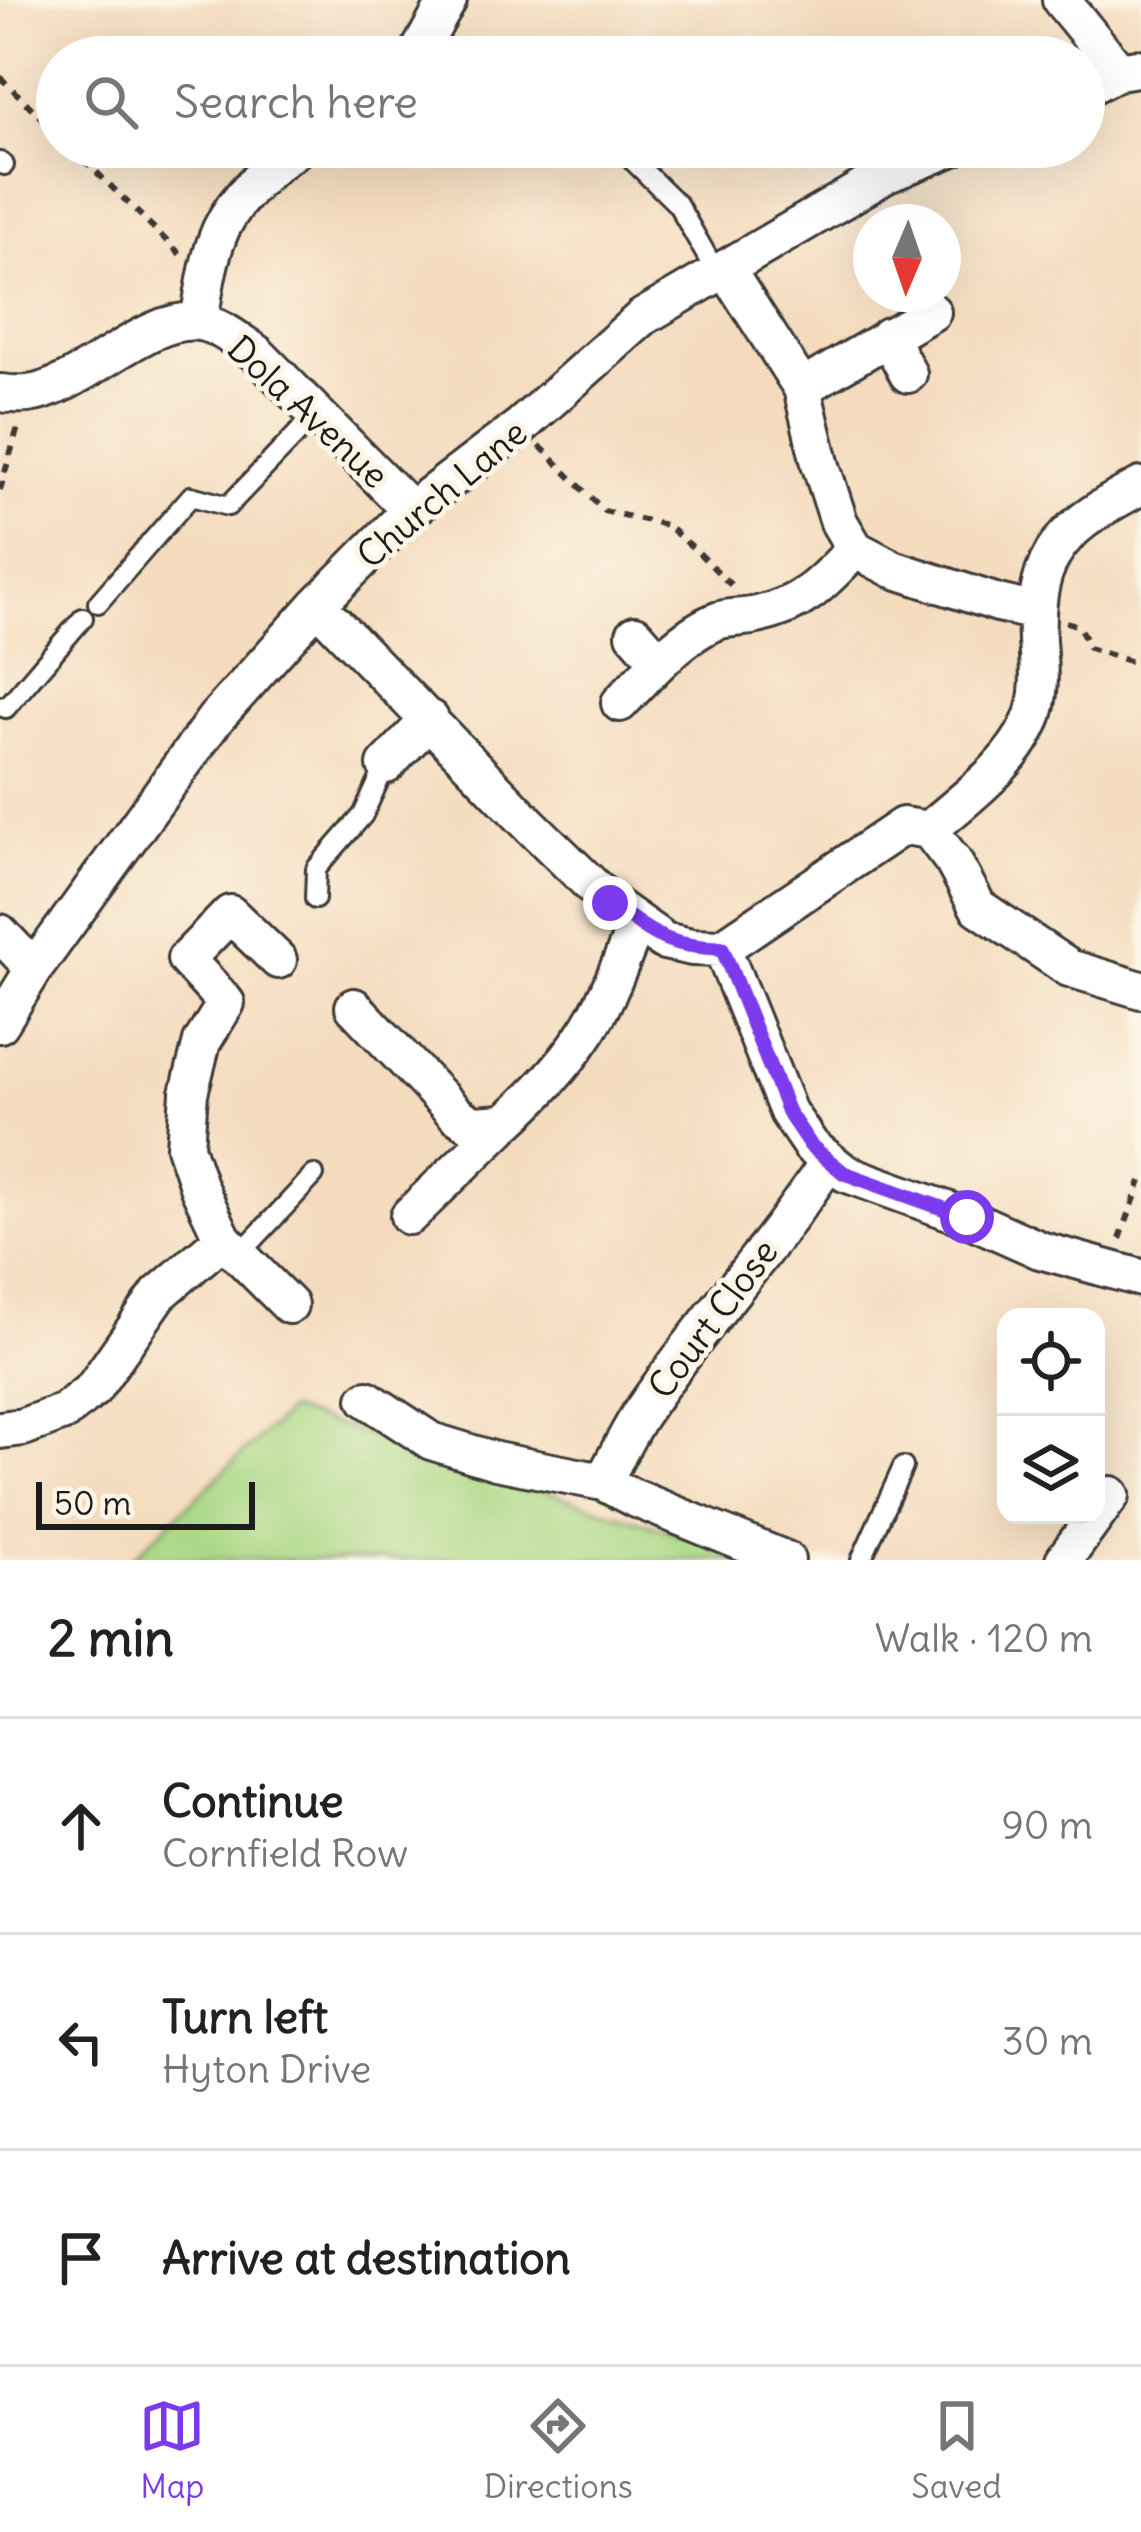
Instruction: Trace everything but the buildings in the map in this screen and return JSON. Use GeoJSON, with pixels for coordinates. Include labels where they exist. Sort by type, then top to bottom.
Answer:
{"type":"FeatureCollection","features":[{"type":"Feature","properties":{"kind":"street"},"geometry":{"type":"LineString","coordinates":[[428,36],[448,0]]}},
{"type":"Feature","properties":{"kind":"street"},"geometry":{"type":"LineString","coordinates":[[1061,0],[1097,36]]}},
{"type":"Feature","properties":{"kind":"street"},"geometry":{"type":"LineString","coordinates":[[1105,44],[1130,69]]}},
{"type":"Feature","properties":{"kind":"street"},"geometry":{"type":"LineString","coordinates":[[199,322],[221,228],[245,195],[275,168]]}},
{"type":"Feature","properties":{"kind":"street","name":"Church Lane"},"geometry":{"type":"LineString","coordinates":[[0,1024],[215,719],[411,510],[521,426],[643,317],[901,168]]}},
{"type":"Feature","properties":{"kind":"street"},"geometry":{"type":"LineString","coordinates":[[722,272],[802,388],[839,522],[855,549],[893,569],[1036,612]]}},
{"type":"Feature","properties":{"kind":"street"},"geometry":{"type":"LineString","coordinates":[[802,388],[932,312]]}},
{"type":"Feature","properties":{"kind":"street","name":"Dola Avenue"},"geometry":{"type":"LineString","coordinates":[[14,394],[52,388],[130,343],[168,326],[199,322],[229,334],[256,353],[411,510]]}},
{"type":"Feature","properties":{"kind":"street"},"geometry":{"type":"LineString","coordinates":[[888,336],[908,374]]}},
{"type":"Feature","properties":{"kind":"street"},"geometry":{"type":"LineString","coordinates":[[929,830],[1005,762],[1030,722],[1040,683],[1036,612],[1044,569],[1053,550],[1091,513],[1141,486]]}},
{"type":"Feature","properties":{"kind":"street"},"geometry":{"type":"LineString","coordinates":[[620,703],[647,648],[718,621],[760,615],[807,597],[855,549]]}},
{"type":"Feature","properties":{"kind":"street"},"geometry":{"type":"LineString","coordinates":[[317,605],[530,826],[610,903],[664,941],[722,948],[903,826],[929,830],[953,861],[978,907],[1070,968],[1141,990]]}},
{"type":"Feature","properties":{"kind":"street"},"geometry":{"type":"LineString","coordinates":[[386,764],[430,719]]}},
{"type":"Feature","properties":{"kind":"street"},"geometry":{"type":"LineString","coordinates":[[278,960],[230,914],[186,959],[226,1003],[202,1042],[189,1093],[184,1147],[199,1188],[231,1247],[289,1306]]}},
{"type":"Feature","properties":{"kind":"street"},"geometry":{"type":"LineString","coordinates":[[409,1216],[505,1123],[586,1034],[638,923]]}},
{"type":"Feature","properties":{"kind":"street"},"geometry":{"type":"LineString","coordinates":[[0,933],[34,970]]}},
{"type":"Feature","properties":{"kind":"street"},"geometry":{"type":"LineString","coordinates":[[722,948],[788,1112],[811,1146],[844,1173],[967,1217],[1040,1250],[1125,1274]]}},
{"type":"Feature","properties":{"kind":"street"},"geometry":{"type":"LineString","coordinates":[[354,1007],[455,1114],[473,1125],[505,1123]]}},
{"type":"Feature","properties":{"kind":"street","name":"Court Close"},"geometry":{"type":"LineString","coordinates":[[603,1482],[638,1418],[762,1250],[793,1216],[829,1160]]}},
{"type":"Feature","properties":{"kind":"street"},"geometry":{"type":"LineString","coordinates":[[0,1430],[64,1412],[93,1389],[160,1294],[231,1247]]}},
{"type":"Feature","properties":{"kind":"street"},"geometry":{"type":"LineString","coordinates":[[367,1399],[431,1441],[496,1461],[603,1482],[786,1560]]}},
{"type":"Feature","properties":{"kind":"street"},"geometry":{"type":"LineString","coordinates":[[1064,1560],[1112,1495]]}},
{"type":"Feature","properties":{"kind":"lane"},"geometry":{"type":"LineString","coordinates":[[641,168],[678,205],[722,272]]}},
{"type":"Feature","properties":{"kind":"lane"},"geometry":{"type":"LineString","coordinates":[[98,603],[191,496],[228,506],[317,413]]}},
{"type":"Feature","properties":{"kind":"lane"},"geometry":{"type":"LineString","coordinates":[[0,706],[6,708],[83,618]]}},
{"type":"Feature","properties":{"kind":"lane"},"geometry":{"type":"LineString","coordinates":[[315,899],[316,869],[363,815],[386,764]]}},
{"type":"Feature","properties":{"kind":"lane"},"geometry":{"type":"LineString","coordinates":[[231,1247],[314,1175]]}},
{"type":"Feature","properties":{"kind":"lane"},"geometry":{"type":"LineString","coordinates":[[861,1560],[903,1467]]}},
{"type":"Feature","properties":{"kind":"path"},"geometry":{"type":"LineString","coordinates":[[0,77],[36,112]]}},
{"type":"Feature","properties":{"kind":"path"},"geometry":{"type":"LineString","coordinates":[[92,168],[188,262],[208,272]]}},
{"type":"Feature","properties":{"kind":"path"},"geometry":{"type":"LineString","coordinates":[[0,490],[14,394]]}},
{"type":"Feature","properties":{"kind":"path"},"geometry":{"type":"LineString","coordinates":[[521,426],[604,511],[666,525],[760,615]]}},
{"type":"Feature","properties":{"kind":"path"},"geometry":{"type":"LineString","coordinates":[[1036,612],[1078,626],[1089,648],[1141,665]]}},
{"type":"Feature","properties":{"kind":"path"},"geometry":{"type":"LineString","coordinates":[[1125,1274],[1141,1181]]}},
{"type":"Feature","properties":{"kind":"green space"},"geometry":{"type":"Polygon","coordinates":[[[289,1410],[762,1560],[130,1560],[289,1410]]]}},
{"type":"Feature","properties":{"kind":"route"},"geometry":{"type":"LineString","coordinates":[[610,903],[664,941],[722,948],[788,1112],[811,1146],[844,1173],[967,1217]]}}]}
